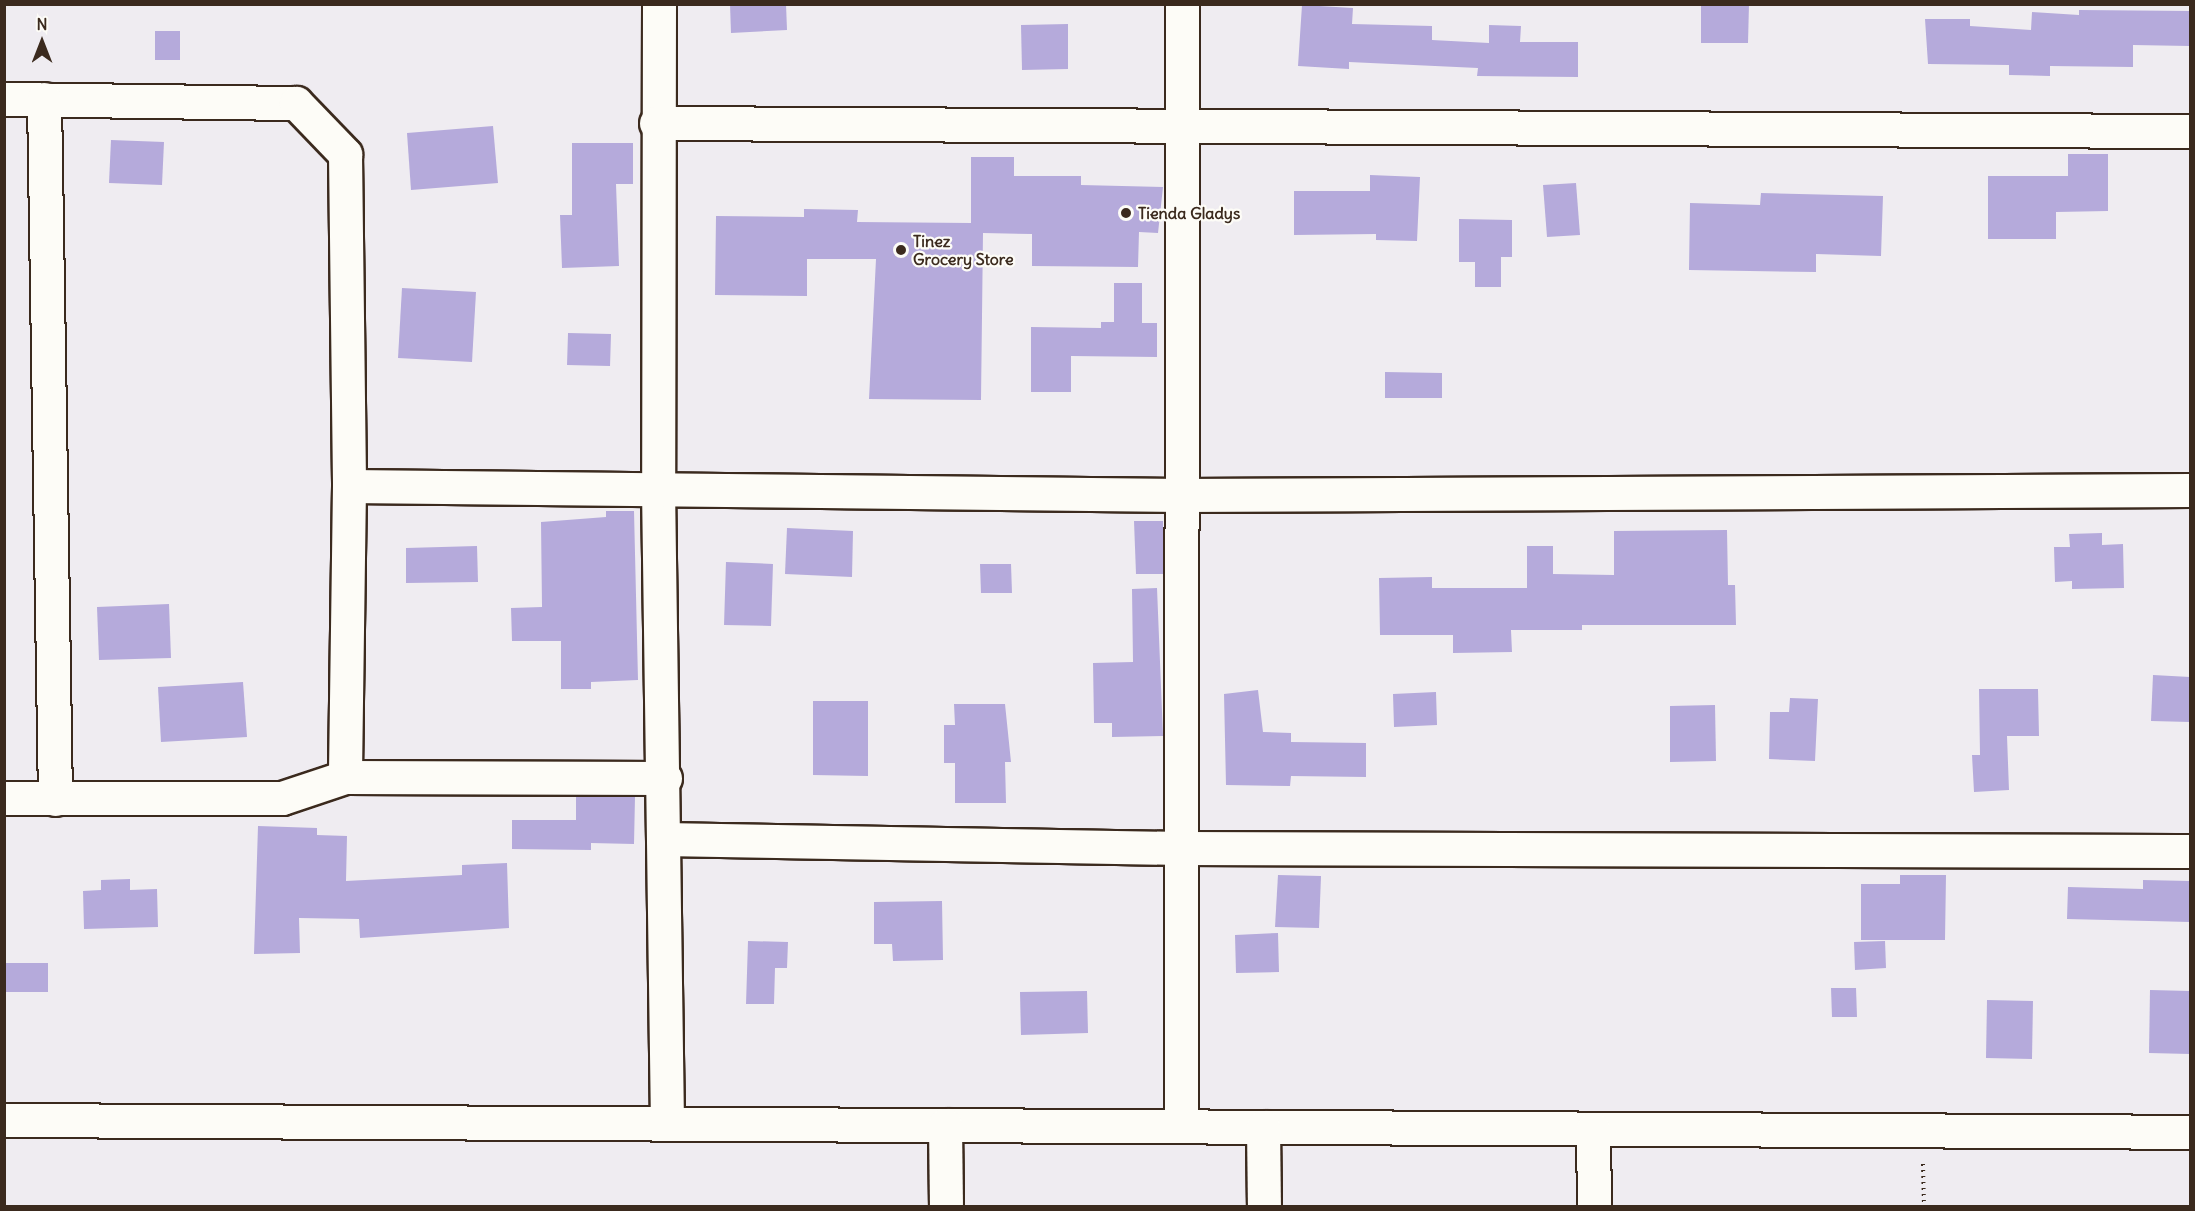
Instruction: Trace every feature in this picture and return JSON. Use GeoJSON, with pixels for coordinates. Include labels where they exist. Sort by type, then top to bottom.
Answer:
{"type":"FeatureCollection","features":[{"type":"Feature","properties":{"kind":"street"},"geometry":{"type":"LineString","coordinates":[[659,4],[656,123],[658,487],[665,778],[663,839],[667,1124]]}},
{"type":"Feature","properties":{"kind":"street"},"geometry":{"type":"LineString","coordinates":[[1181,1126],[1182,4]]}},
{"type":"Feature","properties":{"kind":"street"},"geometry":{"type":"LineString","coordinates":[[4,99],[296,103],[345,154],[349,486],[345,777]]}},
{"type":"Feature","properties":{"kind":"street"},"geometry":{"type":"LineString","coordinates":[[44,99],[55,799]]}},
{"type":"Feature","properties":{"kind":"street"},"geometry":{"type":"LineString","coordinates":[[656,123],[2190,131]]}},
{"type":"Feature","properties":{"kind":"street"},"geometry":{"type":"LineString","coordinates":[[349,486],[658,487],[1181,495],[2190,490]]}},
{"type":"Feature","properties":{"kind":"street"},"geometry":{"type":"LineString","coordinates":[[4,798],[282,798],[345,777],[665,778]]}},
{"type":"Feature","properties":{"kind":"street"},"geometry":{"type":"LineString","coordinates":[[663,839],[1181,848],[2190,851]]}},
{"type":"Feature","properties":{"kind":"street"},"geometry":{"type":"LineString","coordinates":[[4,1120],[2190,1132]]}},
{"type":"Feature","properties":{"kind":"street"},"geometry":{"type":"LineString","coordinates":[[945,1125],[946,1206]]}},
{"type":"Feature","properties":{"kind":"street"},"geometry":{"type":"LineString","coordinates":[[1263,1127],[1264,1206]]}},
{"type":"Feature","properties":{"kind":"street"},"geometry":{"type":"LineString","coordinates":[[1593,1129],[1594,1206]]}},
{"type":"Feature","properties":{"kind":"path"},"geometry":{"type":"LineString","coordinates":[[1923,1130],[1924,1206]]}},
{"type":"Feature","properties":{"kind":"building"},"geometry":{"type":"Polygon","coordinates":[[[730,4],[786,4],[787,30],[731,33],[730,4]]]}},
{"type":"Feature","properties":{"kind":"building"},"geometry":{"type":"Polygon","coordinates":[[[1701,4],[1749,4],[1748,43],[1701,43],[1701,4]]]}},
{"type":"Feature","properties":{"kind":"building"},"geometry":{"type":"Polygon","coordinates":[[[1302,5],[1353,8],[1352,24],[1432,26],[1432,40],[1489,43],[1489,25],[1521,26],[1520,42],[1578,42],[1578,77],[1477,76],[1478,68],[1349,62],[1349,69],[1298,66],[1302,5]]]}},
{"type":"Feature","properties":{"kind":"building"},"geometry":{"type":"Polygon","coordinates":[[[2079,10],[2190,11],[2190,46],[2133,45],[2133,67],[2050,66],[2050,76],[2009,75],[2009,65],[1928,64],[1925,19],[1970,19],[1970,26],[2031,30],[2032,12],[2079,15],[2079,10]]]}},
{"type":"Feature","properties":{"kind":"building"},"geometry":{"type":"Polygon","coordinates":[[[1068,24],[1068,69],[1022,70],[1021,25],[1068,24]]]}},
{"type":"Feature","properties":{"kind":"building"},"geometry":{"type":"Polygon","coordinates":[[[155,31],[180,31],[180,60],[155,60],[155,31]]]}},
{"type":"Feature","properties":{"kind":"building"},"geometry":{"type":"Polygon","coordinates":[[[493,126],[498,183],[411,190],[407,133],[493,126]]]}},
{"type":"Feature","properties":{"kind":"building"},"geometry":{"type":"Polygon","coordinates":[[[111,140],[164,142],[162,185],[109,183],[111,140]]]}},
{"type":"Feature","properties":{"kind":"building"},"geometry":{"type":"Polygon","coordinates":[[[572,143],[633,143],[633,184],[616,184],[619,266],[562,268],[560,215],[572,215],[572,143]]]}},
{"type":"Feature","properties":{"kind":"building"},"geometry":{"type":"Polygon","coordinates":[[[2068,154],[2108,154],[2108,211],[2056,212],[2056,239],[1988,239],[1988,176],[2068,176],[2068,154]]]}},
{"type":"Feature","properties":{"kind":"building"},"geometry":{"type":"Polygon","coordinates":[[[971,157],[1014,157],[1014,176],[1081,176],[1081,185],[1163,187],[1158,233],[1139,232],[1138,267],[1032,266],[1032,234],[983,233],[981,400],[869,399],[876,259],[807,259],[807,296],[715,295],[716,216],[804,217],[804,209],[858,210],[857,222],[971,223],[971,157]]]}},
{"type":"Feature","properties":{"kind":"building"},"geometry":{"type":"Polygon","coordinates":[[[1370,175],[1420,177],[1417,241],[1376,240],[1376,234],[1294,235],[1294,191],[1370,191],[1370,175]]]}},
{"type":"Feature","properties":{"kind":"building"},"geometry":{"type":"Polygon","coordinates":[[[1576,183],[1580,235],[1547,237],[1543,185],[1576,183]]]}},
{"type":"Feature","properties":{"kind":"building"},"geometry":{"type":"Polygon","coordinates":[[[1761,193],[1883,196],[1881,256],[1816,254],[1816,272],[1689,270],[1690,203],[1760,205],[1761,193]]]}},
{"type":"Feature","properties":{"kind":"building"},"geometry":{"type":"Polygon","coordinates":[[[1459,219],[1512,220],[1512,257],[1501,257],[1501,287],[1475,287],[1475,262],[1459,262],[1459,219]]]}},
{"type":"Feature","properties":{"kind":"building"},"geometry":{"type":"Polygon","coordinates":[[[1114,283],[1142,283],[1142,323],[1157,323],[1157,357],[1071,356],[1071,392],[1031,392],[1031,327],[1101,328],[1101,322],[1114,322],[1114,283]]]}},
{"type":"Feature","properties":{"kind":"building"},"geometry":{"type":"Polygon","coordinates":[[[402,288],[476,292],[472,362],[398,358],[402,288]]]}},
{"type":"Feature","properties":{"kind":"building"},"geometry":{"type":"Polygon","coordinates":[[[568,333],[611,334],[610,366],[567,365],[568,333]]]}},
{"type":"Feature","properties":{"kind":"building"},"geometry":{"type":"Polygon","coordinates":[[[1385,372],[1442,373],[1442,398],[1385,398],[1385,372]]]}},
{"type":"Feature","properties":{"kind":"building"},"geometry":{"type":"Polygon","coordinates":[[[606,511],[634,511],[638,680],[591,682],[591,689],[561,689],[561,641],[512,641],[511,608],[542,607],[541,522],[606,517],[606,511]]]}},
{"type":"Feature","properties":{"kind":"building"},"geometry":{"type":"Polygon","coordinates":[[[1134,521],[1163,521],[1163,574],[1136,574],[1134,521]]]}},
{"type":"Feature","properties":{"kind":"building"},"geometry":{"type":"Polygon","coordinates":[[[787,528],[853,531],[852,577],[785,574],[787,528]]]}},
{"type":"Feature","properties":{"kind":"building"},"geometry":{"type":"Polygon","coordinates":[[[1727,530],[1728,585],[1735,585],[1736,625],[1582,625],[1582,630],[1511,630],[1512,652],[1453,653],[1453,635],[1380,635],[1379,578],[1432,577],[1432,588],[1527,588],[1527,546],[1553,546],[1553,574],[1614,575],[1614,531],[1727,530]]]}},
{"type":"Feature","properties":{"kind":"building"},"geometry":{"type":"Polygon","coordinates":[[[2102,533],[2102,545],[2123,544],[2124,588],[2072,589],[2072,581],[2055,582],[2054,547],[2070,547],[2069,534],[2102,533]]]}},
{"type":"Feature","properties":{"kind":"building"},"geometry":{"type":"Polygon","coordinates":[[[477,546],[478,582],[406,583],[406,548],[477,546]]]}},
{"type":"Feature","properties":{"kind":"building"},"geometry":{"type":"Polygon","coordinates":[[[726,562],[773,564],[771,626],[724,625],[726,562]]]}},
{"type":"Feature","properties":{"kind":"building"},"geometry":{"type":"Polygon","coordinates":[[[980,564],[1011,564],[1012,593],[981,593],[980,564]]]}},
{"type":"Feature","properties":{"kind":"building"},"geometry":{"type":"Polygon","coordinates":[[[1157,588],[1163,736],[1112,737],[1112,723],[1094,723],[1093,663],[1133,662],[1132,589],[1157,588]]]}},
{"type":"Feature","properties":{"kind":"building"},"geometry":{"type":"Polygon","coordinates":[[[169,604],[171,658],[99,660],[97,607],[169,604]]]}},
{"type":"Feature","properties":{"kind":"building"},"geometry":{"type":"Polygon","coordinates":[[[2153,675],[2190,677],[2190,722],[2151,721],[2153,675]]]}},
{"type":"Feature","properties":{"kind":"building"},"geometry":{"type":"Polygon","coordinates":[[[243,682],[247,737],[161,742],[158,687],[243,682]]]}},
{"type":"Feature","properties":{"kind":"building"},"geometry":{"type":"Polygon","coordinates":[[[1979,689],[2038,689],[2039,736],[2007,736],[2009,790],[1974,792],[1972,755],[1980,755],[1979,689]]]}},
{"type":"Feature","properties":{"kind":"building"},"geometry":{"type":"Polygon","coordinates":[[[1258,690],[1263,732],[1291,733],[1291,742],[1366,743],[1366,777],[1291,776],[1290,786],[1226,785],[1224,694],[1258,690]]]}},
{"type":"Feature","properties":{"kind":"building"},"geometry":{"type":"Polygon","coordinates":[[[1436,692],[1437,725],[1394,727],[1393,694],[1436,692]]]}},
{"type":"Feature","properties":{"kind":"building"},"geometry":{"type":"Polygon","coordinates":[[[1790,698],[1818,699],[1815,761],[1769,759],[1770,712],[1789,712],[1790,698]]]}},
{"type":"Feature","properties":{"kind":"building"},"geometry":{"type":"Polygon","coordinates":[[[813,701],[868,701],[868,776],[813,775],[813,701]]]}},
{"type":"Feature","properties":{"kind":"building"},"geometry":{"type":"Polygon","coordinates":[[[954,704],[1005,704],[1011,762],[1005,762],[1006,803],[955,803],[955,763],[944,763],[944,725],[955,725],[954,704]]]}},
{"type":"Feature","properties":{"kind":"building"},"geometry":{"type":"Polygon","coordinates":[[[1715,705],[1716,761],[1670,762],[1670,706],[1715,705]]]}},
{"type":"Feature","properties":{"kind":"building"},"geometry":{"type":"Polygon","coordinates":[[[576,796],[635,797],[634,844],[591,843],[591,850],[512,849],[512,820],[576,820],[576,796]]]}},
{"type":"Feature","properties":{"kind":"building"},"geometry":{"type":"Polygon","coordinates":[[[258,826],[317,828],[317,835],[347,836],[346,881],[462,875],[462,865],[507,863],[509,928],[360,938],[359,919],[299,918],[300,953],[254,954],[258,826]]]}},
{"type":"Feature","properties":{"kind":"building"},"geometry":{"type":"Polygon","coordinates":[[[1278,875],[1321,876],[1319,928],[1275,927],[1278,875]]]}},
{"type":"Feature","properties":{"kind":"building"},"geometry":{"type":"Polygon","coordinates":[[[1900,875],[1946,875],[1945,940],[1861,940],[1861,884],[1900,884],[1900,875]]]}},
{"type":"Feature","properties":{"kind":"building"},"geometry":{"type":"Polygon","coordinates":[[[130,879],[130,890],[157,889],[158,927],[84,929],[83,891],[101,890],[101,880],[130,879]]]}},
{"type":"Feature","properties":{"kind":"building"},"geometry":{"type":"Polygon","coordinates":[[[2143,880],[2190,881],[2190,922],[2067,919],[2068,887],[2143,889],[2143,880]]]}},
{"type":"Feature","properties":{"kind":"building"},"geometry":{"type":"Polygon","coordinates":[[[942,901],[943,960],[893,961],[892,944],[874,944],[874,902],[942,901]]]}},
{"type":"Feature","properties":{"kind":"building"},"geometry":{"type":"Polygon","coordinates":[[[1278,933],[1279,972],[1236,973],[1235,935],[1278,933]]]}},
{"type":"Feature","properties":{"kind":"building"},"geometry":{"type":"Polygon","coordinates":[[[748,941],[788,942],[787,968],[775,968],[774,1004],[746,1004],[748,941]]]}},
{"type":"Feature","properties":{"kind":"building"},"geometry":{"type":"Polygon","coordinates":[[[1885,941],[1886,968],[1855,970],[1854,942],[1885,941]]]}},
{"type":"Feature","properties":{"kind":"building"},"geometry":{"type":"Polygon","coordinates":[[[4,963],[48,963],[48,992],[4,992],[4,963]]]}},
{"type":"Feature","properties":{"kind":"building"},"geometry":{"type":"Polygon","coordinates":[[[1831,988],[1856,988],[1857,1017],[1832,1017],[1831,988]]]}},
{"type":"Feature","properties":{"kind":"building"},"geometry":{"type":"Polygon","coordinates":[[[2150,990],[2190,991],[2190,1054],[2149,1053],[2150,990]]]}},
{"type":"Feature","properties":{"kind":"building"},"geometry":{"type":"Polygon","coordinates":[[[1087,991],[1088,1033],[1021,1035],[1020,992],[1087,991]]]}},
{"type":"Feature","properties":{"kind":"building"},"geometry":{"type":"Polygon","coordinates":[[[1987,1000],[2033,1001],[2032,1059],[1986,1058],[1987,1000]]]}},
{"type":"Feature","properties":{"kind":"place","name":"Tienda Gladys"},"geometry":{"type":"Point","coordinates":[1126,213]}},
{"type":"Feature","properties":{"kind":"place","name":"Tinez Grocery Store"},"geometry":{"type":"Point","coordinates":[901,250]}}]}
